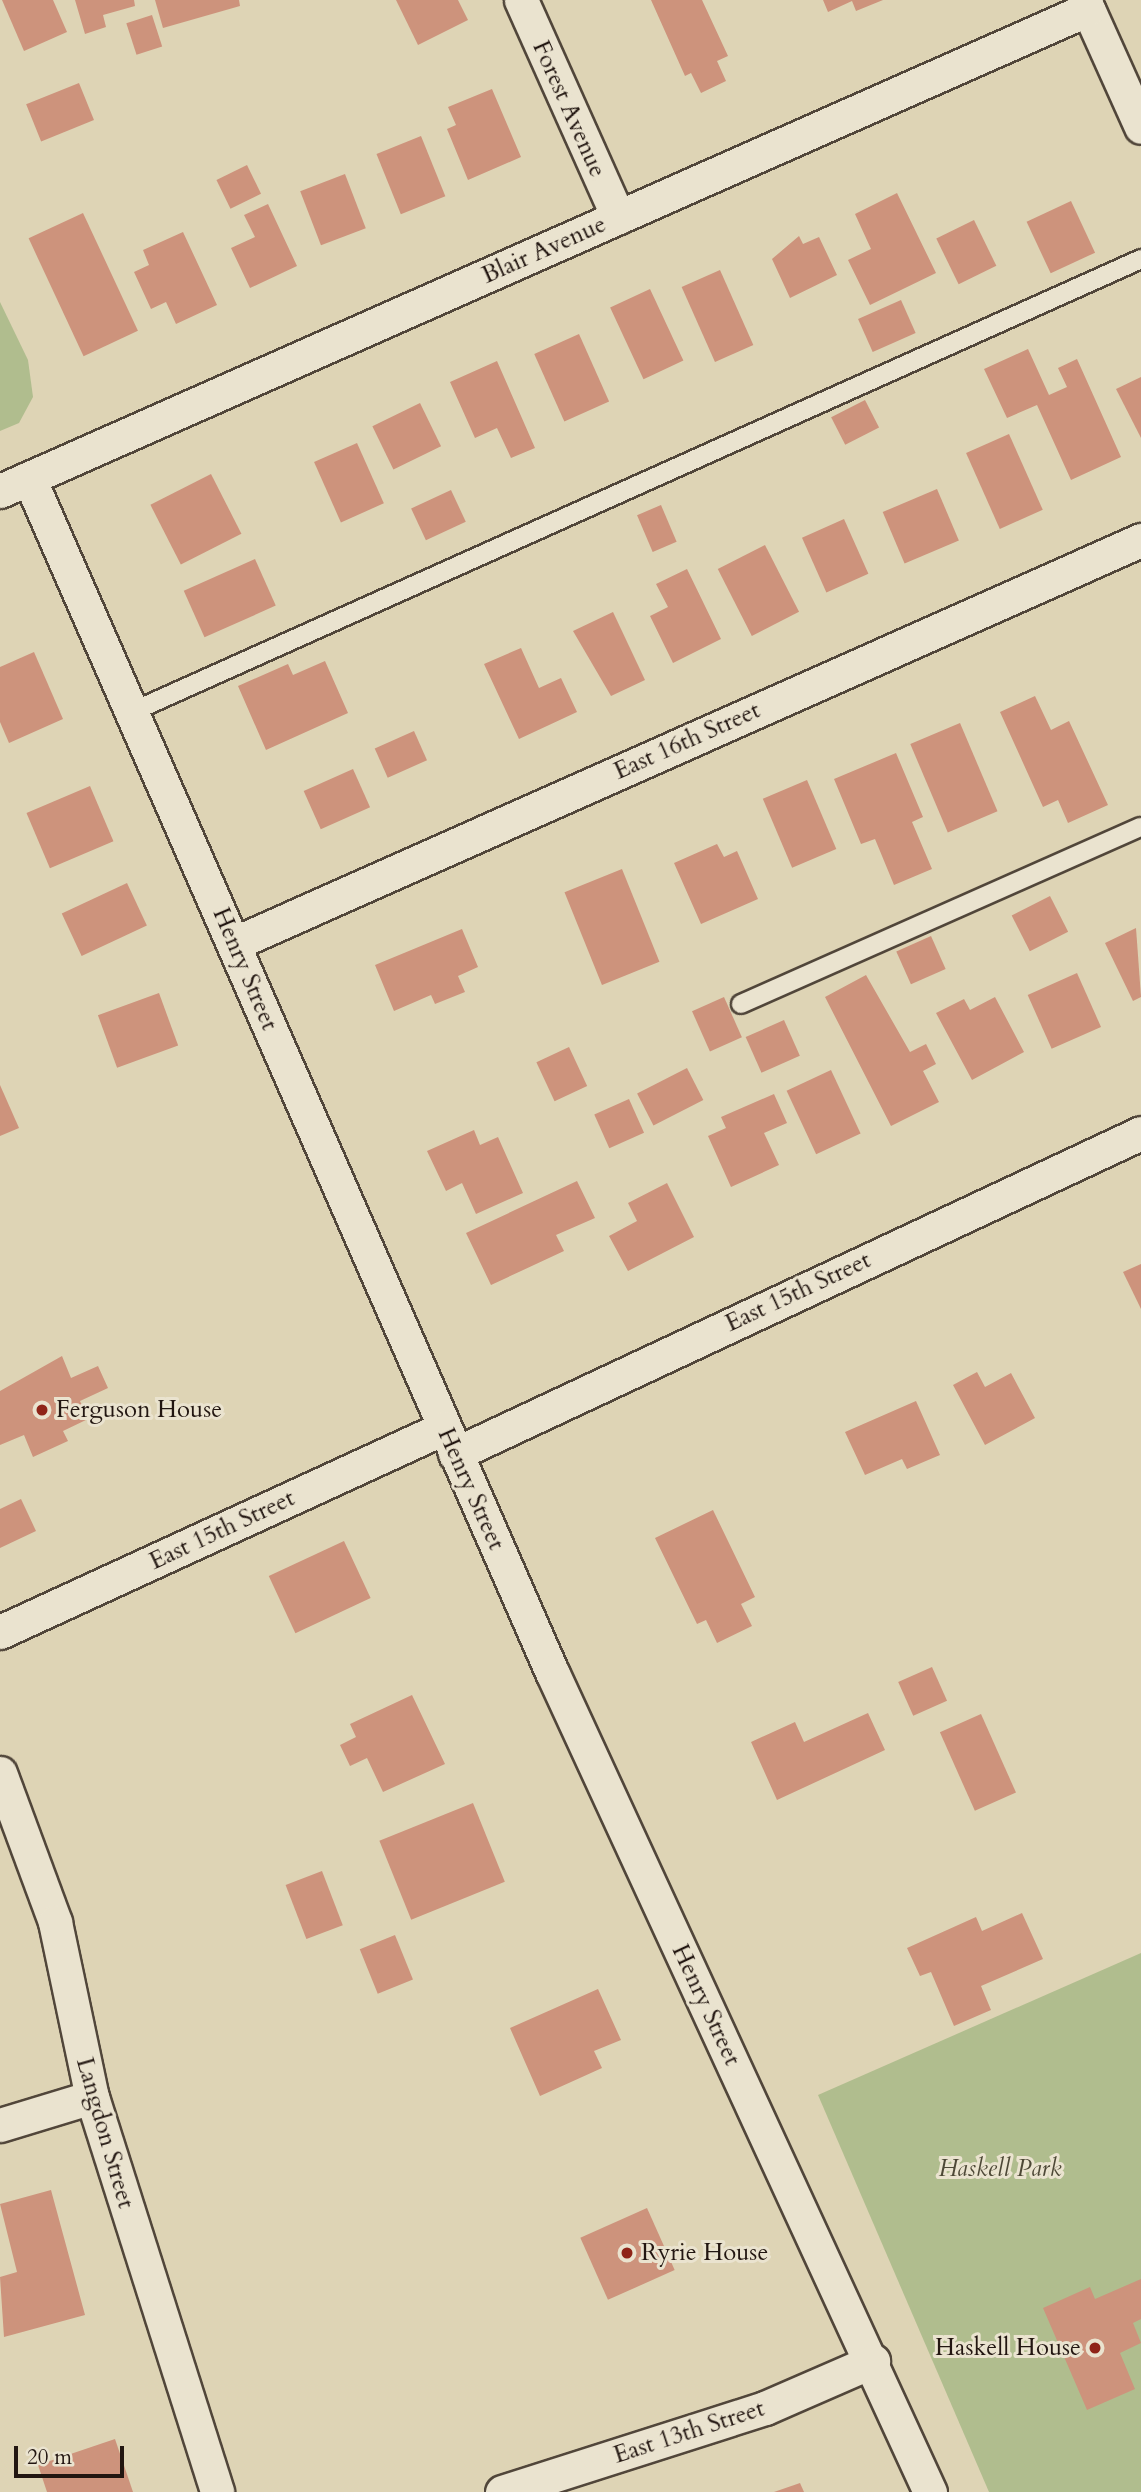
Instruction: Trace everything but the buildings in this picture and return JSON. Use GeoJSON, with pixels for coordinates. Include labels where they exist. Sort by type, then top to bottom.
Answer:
{"type":"FeatureCollection","features":[{"type":"Feature","properties":{"kind":"street","name":"Forest Avenue"},"geometry":{"type":"LineString","coordinates":[[521,0],[618,217]]}},
{"type":"Feature","properties":{"kind":"street","name":"Blair Avenue"},"geometry":{"type":"LineString","coordinates":[[15,485],[618,217],[1086,4]]}},
{"type":"Feature","properties":{"kind":"street"},"geometry":{"type":"LineString","coordinates":[[1086,4],[1141,127]]}},
{"type":"Feature","properties":{"kind":"street","name":"Henry Street"},"geometry":{"type":"LineString","coordinates":[[15,485],[134,712],[450,1441],[873,2361],[930,2492]]}},
{"type":"Feature","properties":{"kind":"street","name":"East 16th Street"},"geometry":{"type":"LineString","coordinates":[[233,944],[1141,540]]}},
{"type":"Feature","properties":{"kind":"street","name":"East 15th Street"},"geometry":{"type":"LineString","coordinates":[[0,1632],[450,1441],[1141,1133]]}},
{"type":"Feature","properties":{"kind":"street","name":"Langdon Street"},"geometry":{"type":"LineString","coordinates":[[0,1773],[55,1922],[92,2097],[217,2492]]}},
{"type":"Feature","properties":{"kind":"street"},"geometry":{"type":"LineString","coordinates":[[0,2125],[92,2097]]}},
{"type":"Feature","properties":{"kind":"street","name":"East 13th Street"},"geometry":{"type":"LineString","coordinates":[[502,2492],[765,2408],[873,2361]]}},
{"type":"Feature","properties":{"kind":"lane"},"geometry":{"type":"LineString","coordinates":[[134,712],[1141,259]]}},
{"type":"Feature","properties":{"kind":"lane"},"geometry":{"type":"LineString","coordinates":[[741,1004],[1141,827]]}},
{"type":"Feature","properties":{"kind":"green space"},"geometry":{"type":"Polygon","coordinates":[[[0,302],[28,360],[33,397],[19,423],[0,431],[0,302]]]}},
{"type":"Feature","properties":{"kind":"green space","name":"Haskell Park"},"geometry":{"type":"Polygon","coordinates":[[[1141,1953],[1141,2492],[989,2492],[818,2095],[1141,1953]]]}},
{"type":"Feature","properties":{"kind":"place","name":"Ferguson House"},"geometry":{"type":"Point","coordinates":[42,1410]}},
{"type":"Feature","properties":{"kind":"place","name":"Ryrie House"},"geometry":{"type":"Point","coordinates":[627,2253]}},
{"type":"Feature","properties":{"kind":"place","name":"Haskell House"},"geometry":{"type":"Point","coordinates":[1095,2348]}}]}
